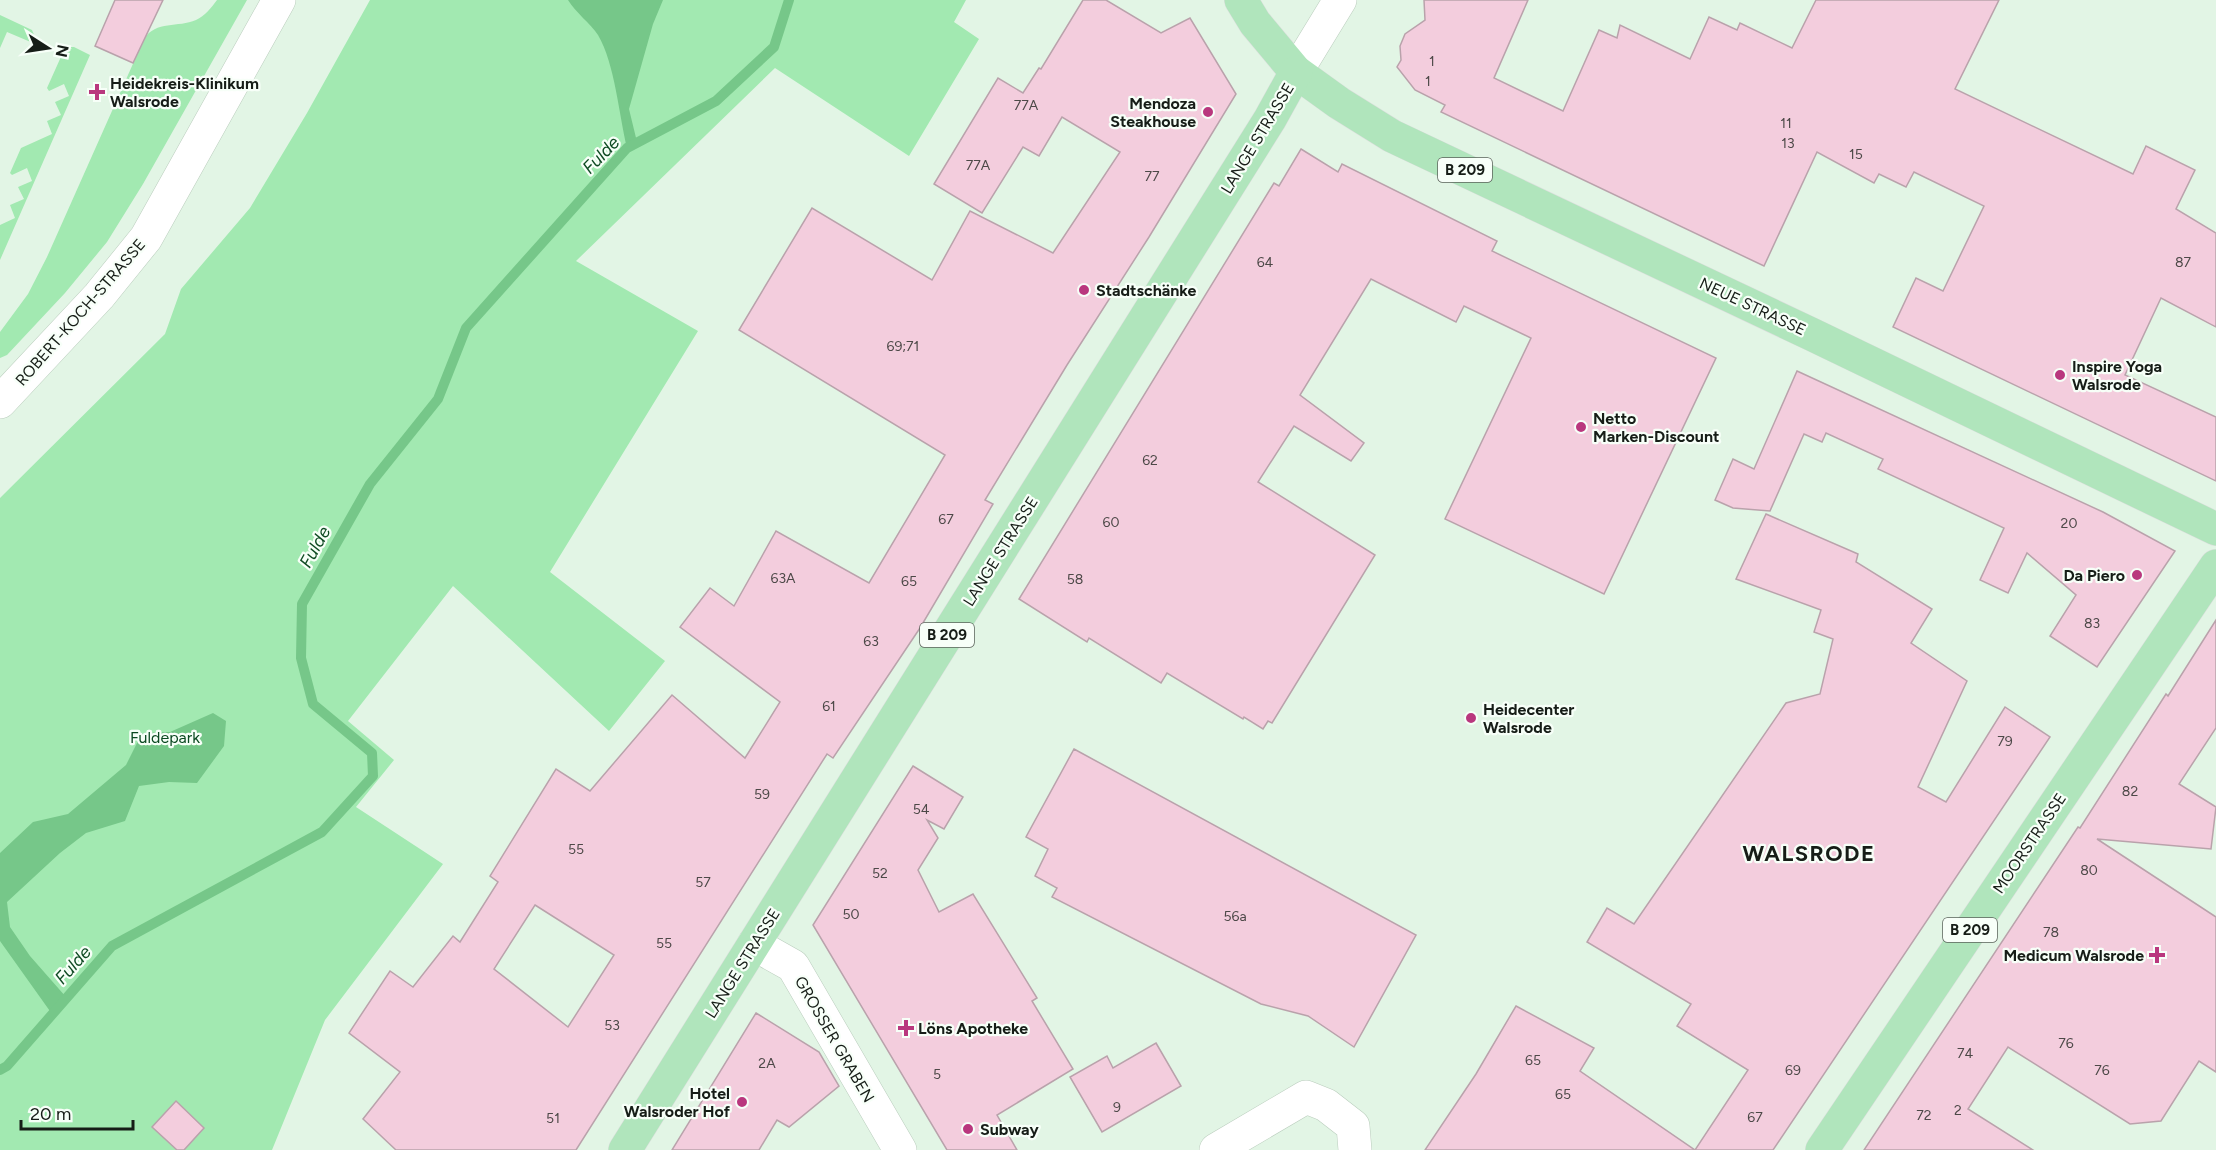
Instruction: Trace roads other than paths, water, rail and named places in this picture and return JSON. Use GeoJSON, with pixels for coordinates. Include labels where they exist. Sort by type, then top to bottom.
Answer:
{"type":"FeatureCollection","features":[{"type":"Feature","properties":{"kind":"main road","name":"B 209"},"geometry":{"type":"LineString","coordinates":[[1241,0],[1255,23],[1296,72]]}},
{"type":"Feature","properties":{"kind":"main road","name":"NEUE STRASSE"},"geometry":{"type":"LineString","coordinates":[[1296,72],[1339,103],[1392,136],[1822,339],[2216,529]]}},
{"type":"Feature","properties":{"kind":"main road","name":"LANGE STRASSE"},"geometry":{"type":"LineString","coordinates":[[625,1150],[1270,120],[1296,72]]}},
{"type":"Feature","properties":{"kind":"main road","name":"MOORSTRASSE"},"geometry":{"type":"LineString","coordinates":[[1822,1150],[2216,566]]}},
{"type":"Feature","properties":{"kind":"street","name":"ROBERT-KOCH-STRASSE"},"geometry":{"type":"LineString","coordinates":[[0,402],[99,296],[146,238],[279,0]]}},
{"type":"Feature","properties":{"kind":"street"},"geometry":{"type":"LineString","coordinates":[[1296,72],[1340,0]]}},
{"type":"Feature","properties":{"kind":"street","name":"GROSSER GRABEN"},"geometry":{"type":"LineString","coordinates":[[754,944],[793,966],[900,1150]]}},
{"type":"Feature","properties":{"kind":"street"},"geometry":{"type":"LineString","coordinates":[[1216,1150],[1306,1097],[1326,1105],[1353,1126],[1355,1150]]}},
{"type":"Feature","properties":{"kind":"waterway","name":"Fulde"},"geometry":{"type":"LineString","coordinates":[[0,1070],[7,1066],[112,946],[322,832],[373,776],[372,753],[313,704],[301,658],[302,604],[370,484],[438,399],[466,328],[627,148],[716,101],[774,47],[789,0]]}},
{"type":"Feature","properties":{"kind":"place","name":"Heidekreis-Klinikum Walsrode"},"geometry":{"type":"Point","coordinates":[97,92]}},
{"type":"Feature","properties":{"kind":"place","name":"Mendoza Steakhouse"},"geometry":{"type":"Point","coordinates":[1208,112]}},
{"type":"Feature","properties":{"kind":"place","name":"Stadtschänke"},"geometry":{"type":"Point","coordinates":[1084,290]}},
{"type":"Feature","properties":{"kind":"place","name":"Inspire Yoga Walsrode"},"geometry":{"type":"Point","coordinates":[2060,375]}},
{"type":"Feature","properties":{"kind":"place","name":"Netto Marken-Discount"},"geometry":{"type":"Point","coordinates":[1581,427]}},
{"type":"Feature","properties":{"kind":"place","name":"Da Piero"},"geometry":{"type":"Point","coordinates":[2137,575]}},
{"type":"Feature","properties":{"kind":"place","name":"Heidecenter Walsrode"},"geometry":{"type":"Point","coordinates":[1471,718]}},
{"type":"Feature","properties":{"kind":"place","name":"Medicum Walsrode"},"geometry":{"type":"Point","coordinates":[2157,955]}},
{"type":"Feature","properties":{"kind":"place","name":"Löns Apotheke"},"geometry":{"type":"Point","coordinates":[906,1028]}},
{"type":"Feature","properties":{"kind":"place","name":"Hotel Walsroder Hof"},"geometry":{"type":"Point","coordinates":[742,1102]}},
{"type":"Feature","properties":{"kind":"place","name":"Subway"},"geometry":{"type":"Point","coordinates":[968,1129]}},
{"type":"Feature","properties":{"kind":"district","name":"WALSRODE"},"geometry":{"type":"Point","coordinates":[1809,853]}},
{"type":"Feature","properties":{"kind":"park label","name":"Fuldepark"},"geometry":{"type":"Point","coordinates":[165,737]}}]}
